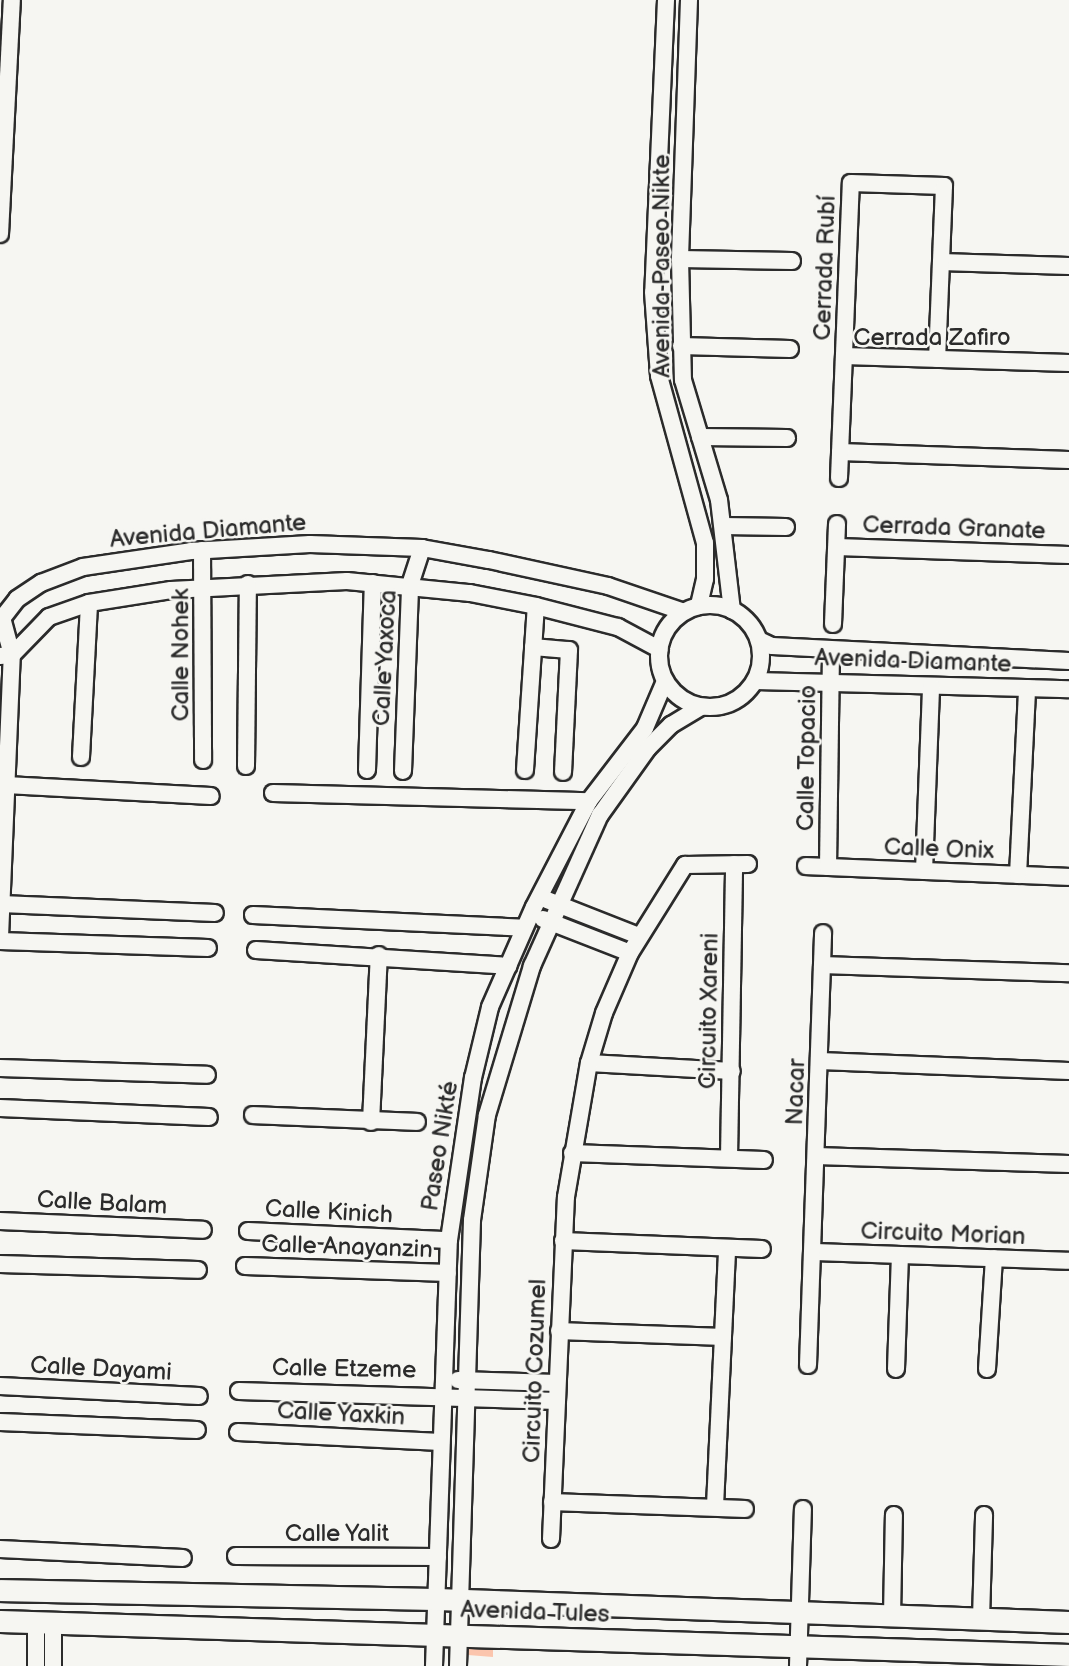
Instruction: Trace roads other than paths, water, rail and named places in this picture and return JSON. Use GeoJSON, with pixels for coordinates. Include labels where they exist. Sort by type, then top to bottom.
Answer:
{"type":"FeatureCollection","features":[{"type":"Feature","properties":{"kind":"main road","name":"Avenida Tules"},"geometry":{"type":"LineString","coordinates":[[0,1590],[436,1599],[1069,1622]]}},
{"type":"Feature","properties":{"kind":"main road","name":"Avenida Tules"},"geometry":{"type":"LineString","coordinates":[[0,1621],[435,1635],[798,1656],[979,1659],[1069,1655]]}},
{"type":"Feature","properties":{"kind":"street"},"geometry":{"type":"LineString","coordinates":[[0,234],[12,0]]}},
{"type":"Feature","properties":{"kind":"street","name":"Avenida Paseo Nikte"},"geometry":{"type":"LineString","coordinates":[[666,0],[653,292],[659,376],[705,543],[705,579],[691,609]]}},
{"type":"Feature","properties":{"kind":"street","name":"Avenida Paseo Nikte"},"geometry":{"type":"LineString","coordinates":[[689,0],[680,259],[683,380],[723,526],[732,610]]}},
{"type":"Feature","properties":{"kind":"street","name":"Cerrada Rubí"},"geometry":{"type":"LineString","coordinates":[[844,356],[851,183],[944,186],[937,359]]}},
{"type":"Feature","properties":{"kind":"street"},"geometry":{"type":"LineString","coordinates":[[680,259],[792,261]]}},
{"type":"Feature","properties":{"kind":"street"},"geometry":{"type":"LineString","coordinates":[[941,262],[1069,265]]}},
{"type":"Feature","properties":{"kind":"street"},"geometry":{"type":"LineString","coordinates":[[681,346],[790,349]]}},
{"type":"Feature","properties":{"kind":"street","name":"Cerrada Zafiro"},"geometry":{"type":"LineString","coordinates":[[839,478],[844,356],[1069,363]]}},
{"type":"Feature","properties":{"kind":"street"},"geometry":{"type":"LineString","coordinates":[[700,438],[787,438]]}},
{"type":"Feature","properties":{"kind":"street"},"geometry":{"type":"LineString","coordinates":[[840,452],[1069,460]]}},
{"type":"Feature","properties":{"kind":"street"},"geometry":{"type":"LineString","coordinates":[[833,624],[837,524]]}},
{"type":"Feature","properties":{"kind":"street"},"geometry":{"type":"LineString","coordinates":[[723,526],[786,527]]}},
{"type":"Feature","properties":{"kind":"street","name":"Avenida Diamante"},"geometry":{"type":"LineString","coordinates":[[1,621],[17,599],[41,583],[83,567],[202,550],[310,544],[422,548],[554,573],[691,609]]}},
{"type":"Feature","properties":{"kind":"street","name":"Cerrada Granate"},"geometry":{"type":"LineString","coordinates":[[837,547],[1069,555]]}},
{"type":"Feature","properties":{"kind":"street","name":"Calle Yaxoca"},"geometry":{"type":"LineString","coordinates":[[403,771],[410,585],[422,548]]}},
{"type":"Feature","properties":{"kind":"street","name":"Calle Nohek"},"geometry":{"type":"LineString","coordinates":[[202,550],[205,587],[203,760]]}},
{"type":"Feature","properties":{"kind":"street"},"geometry":{"type":"LineString","coordinates":[[367,770],[373,583]]}},
{"type":"Feature","properties":{"kind":"street"},"geometry":{"type":"LineString","coordinates":[[6,656],[50,617],[89,603],[205,587],[248,584],[410,585],[536,606],[618,627],[659,649]]}},
{"type":"Feature","properties":{"kind":"street"},"geometry":{"type":"LineString","coordinates":[[246,766],[248,584]]}},
{"type":"Feature","properties":{"kind":"street"},"geometry":{"type":"LineString","coordinates":[[81,757],[89,603]]}},
{"type":"Feature","properties":{"kind":"street"},"geometry":{"type":"LineString","coordinates":[[525,771],[536,606]]}},
{"type":"Feature","properties":{"kind":"street"},"geometry":{"type":"LineString","coordinates":[[691,609],[732,610],[753,628],[759,640],[761,667],[756,681],[733,703],[701,707],[674,693],[665,681],[659,649],[668,628],[691,609]]}},
{"type":"Feature","properties":{"kind":"street"},"geometry":{"type":"LineString","coordinates":[[1,621],[6,656],[6,785],[0,939],[208,948]]}},
{"type":"Feature","properties":{"kind":"street","name":"Avenida Diamante"},"geometry":{"type":"LineString","coordinates":[[759,640],[772,646],[831,650],[1069,661]]}},
{"type":"Feature","properties":{"kind":"street"},"geometry":{"type":"LineString","coordinates":[[533,647],[569,650],[563,772]]}},
{"type":"Feature","properties":{"kind":"street","name":"Calle Topacio"},"geometry":{"type":"LineString","coordinates":[[828,867],[831,650]]}},
{"type":"Feature","properties":{"kind":"street","name":"Paseo Nikté"},"geometry":{"type":"LineString","coordinates":[[434,1666],[449,1240],[472,1077],[490,1007],[538,897],[589,801],[645,728],[665,681]]}},
{"type":"Feature","properties":{"kind":"street","name":"Avenida Diamante"},"geometry":{"type":"LineString","coordinates":[[756,681],[1069,689]]}},
{"type":"Feature","properties":{"kind":"street"},"geometry":{"type":"LineString","coordinates":[[924,871],[931,686]]}},
{"type":"Feature","properties":{"kind":"street"},"geometry":{"type":"LineString","coordinates":[[1018,875],[1027,688]]}},
{"type":"Feature","properties":{"kind":"street","name":"Paseo Nikté"},"geometry":{"type":"LineString","coordinates":[[458,1666],[472,1220],[487,1115],[510,1029],[557,904],[600,815],[625,776],[671,725],[701,707]]}},
{"type":"Feature","properties":{"kind":"street"},"geometry":{"type":"LineString","coordinates":[[6,785],[211,796]]}},
{"type":"Feature","properties":{"kind":"street"},"geometry":{"type":"LineString","coordinates":[[273,793],[589,801]]}},
{"type":"Feature","properties":{"kind":"street","name":"Circuito Xareni"},"geometry":{"type":"LineString","coordinates":[[572,1153],[589,1063],[604,1013],[639,936],[685,865],[741,864],[729,1158]]}},
{"type":"Feature","properties":{"kind":"street","name":"Calle Onix"},"geometry":{"type":"LineString","coordinates":[[806,866],[1069,877]]}},
{"type":"Feature","properties":{"kind":"street"},"geometry":{"type":"LineString","coordinates":[[538,897],[639,936]]}},
{"type":"Feature","properties":{"kind":"street"},"geometry":{"type":"LineString","coordinates":[[1,904],[215,913]]}},
{"type":"Feature","properties":{"kind":"street"},"geometry":{"type":"LineString","coordinates":[[253,915],[551,922],[630,953]]}},
{"type":"Feature","properties":{"kind":"street","name":"Nacar"},"geometry":{"type":"LineString","coordinates":[[808,1364],[815,1252],[822,933]]}},
{"type":"Feature","properties":{"kind":"street"},"geometry":{"type":"LineString","coordinates":[[256,950],[379,955],[508,966]]}},
{"type":"Feature","properties":{"kind":"street"},"geometry":{"type":"LineString","coordinates":[[371,1122],[379,955]]}},
{"type":"Feature","properties":{"kind":"street"},"geometry":{"type":"LineString","coordinates":[[822,965],[1069,973]]}},
{"type":"Feature","properties":{"kind":"street"},"geometry":{"type":"LineString","coordinates":[[820,1062],[1069,1070]]}},
{"type":"Feature","properties":{"kind":"street"},"geometry":{"type":"LineString","coordinates":[[589,1063],[732,1071]]}},
{"type":"Feature","properties":{"kind":"street"},"geometry":{"type":"LineString","coordinates":[[0,1068],[207,1074]]}},
{"type":"Feature","properties":{"kind":"street"},"geometry":{"type":"LineString","coordinates":[[0,1108],[208,1117]]}},
{"type":"Feature","properties":{"kind":"street"},"geometry":{"type":"LineString","coordinates":[[253,1115],[417,1122]]}},
{"type":"Feature","properties":{"kind":"street"},"geometry":{"type":"LineString","coordinates":[[572,1153],[764,1160]]}},
{"type":"Feature","properties":{"kind":"street","name":"Circuito Cozumel"},"geometry":{"type":"LineString","coordinates":[[551,1539],[563,1241],[572,1153]]}},
{"type":"Feature","properties":{"kind":"street"},"geometry":{"type":"LineString","coordinates":[[816,1156],[1069,1164]]}},
{"type":"Feature","properties":{"kind":"street","name":"Calle Balam"},"geometry":{"type":"LineString","coordinates":[[0,1221],[202,1230]]}},
{"type":"Feature","properties":{"kind":"street","name":"Calle Kinich"},"geometry":{"type":"LineString","coordinates":[[248,1231],[449,1240]]}},
{"type":"Feature","properties":{"kind":"street"},"geometry":{"type":"LineString","coordinates":[[563,1241],[762,1249]]}},
{"type":"Feature","properties":{"kind":"street"},"geometry":{"type":"LineString","coordinates":[[715,1506],[727,1248]]}},
{"type":"Feature","properties":{"kind":"street","name":"Circuito Morian"},"geometry":{"type":"LineString","coordinates":[[815,1252],[1069,1261]]}},
{"type":"Feature","properties":{"kind":"street"},"geometry":{"type":"LineString","coordinates":[[896,1369],[900,1255]]}},
{"type":"Feature","properties":{"kind":"street"},"geometry":{"type":"LineString","coordinates":[[988,1369],[993,1258]]}},
{"type":"Feature","properties":{"kind":"street"},"geometry":{"type":"LineString","coordinates":[[0,1264],[198,1270]]}},
{"type":"Feature","properties":{"kind":"street","name":"Calle Anayanzin"},"geometry":{"type":"LineString","coordinates":[[245,1266],[448,1273]]}},
{"type":"Feature","properties":{"kind":"street"},"geometry":{"type":"LineString","coordinates":[[559,1331],[723,1337]]}},
{"type":"Feature","properties":{"kind":"street"},"geometry":{"type":"LineString","coordinates":[[444,1380],[466,1388],[556,1401]]}},
{"type":"Feature","properties":{"kind":"street","name":"Calle Etzeme"},"geometry":{"type":"LineString","coordinates":[[239,1391],[422,1397],[444,1380]]}},
{"type":"Feature","properties":{"kind":"street"},"geometry":{"type":"LineString","coordinates":[[422,1397],[444,1400],[466,1388],[557,1383]]}},
{"type":"Feature","properties":{"kind":"street","name":"Calle Dayami"},"geometry":{"type":"LineString","coordinates":[[0,1386],[199,1396]]}},
{"type":"Feature","properties":{"kind":"street"},"geometry":{"type":"LineString","coordinates":[[0,1422],[197,1430]]}},
{"type":"Feature","properties":{"kind":"street","name":"Calle Yaxkin"},"geometry":{"type":"LineString","coordinates":[[238,1432],[442,1442]]}},
{"type":"Feature","properties":{"kind":"street"},"geometry":{"type":"LineString","coordinates":[[552,1502],[745,1509]]}},
{"type":"Feature","properties":{"kind":"street"},"geometry":{"type":"LineString","coordinates":[[798,1656],[803,1509]]}},
{"type":"Feature","properties":{"kind":"street"},"geometry":{"type":"LineString","coordinates":[[892,1616],[894,1515]]}},
{"type":"Feature","properties":{"kind":"street"},"geometry":{"type":"LineString","coordinates":[[981,1619],[984,1515]]}},
{"type":"Feature","properties":{"kind":"street"},"geometry":{"type":"LineString","coordinates":[[0,1549],[183,1558]]}},
{"type":"Feature","properties":{"kind":"street","name":"Calle Yalit"},"geometry":{"type":"LineString","coordinates":[[236,1556],[438,1557]]}},
{"type":"Feature","properties":{"kind":"street"},"geometry":{"type":"LineString","coordinates":[[36,1666],[45,1622]]}},
{"type":"Feature","properties":{"kind":"street"},"geometry":{"type":"LineString","coordinates":[[45,1622],[53,1666]]}}]}
